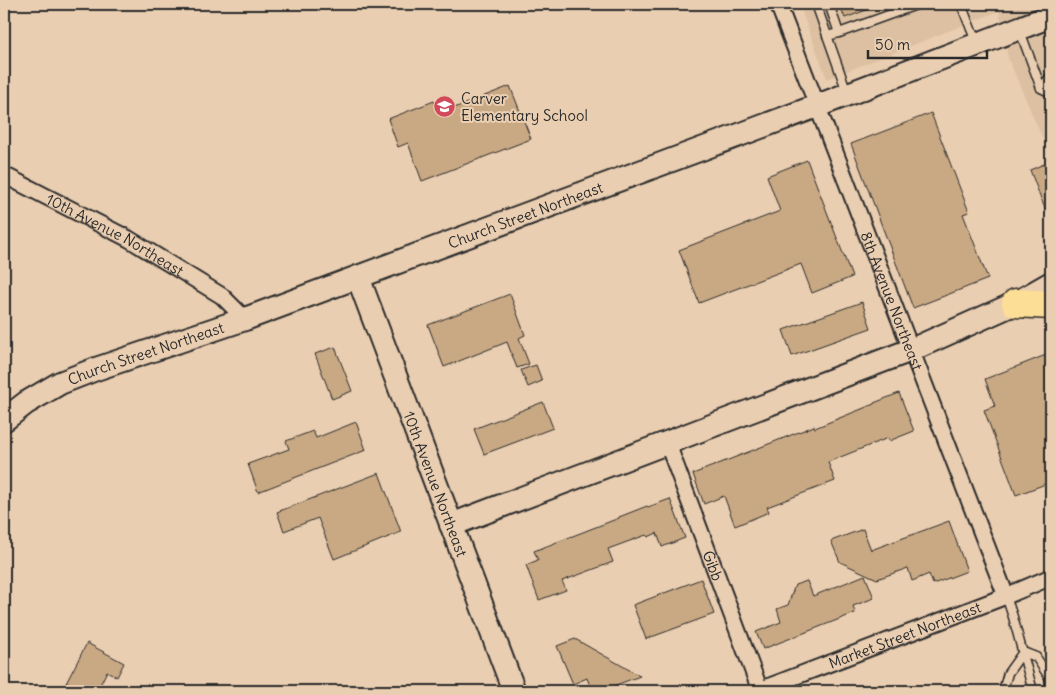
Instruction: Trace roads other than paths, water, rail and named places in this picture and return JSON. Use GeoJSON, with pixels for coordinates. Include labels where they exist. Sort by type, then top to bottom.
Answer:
{"type":"FeatureCollection","features":[{"type":"Feature","properties":{"kind":"highway"},"geometry":{"type":"LineString","coordinates":[[1016,303],[1051,305]]}},
{"type":"Feature","properties":{"kind":"street","name":"8th Avenue Northeast"},"geometry":{"type":"LineString","coordinates":[[778,4],[1006,596]]}},
{"type":"Feature","properties":{"kind":"street","name":"Church Street Northeast"},"geometry":{"type":"LineString","coordinates":[[4,420],[26,403],[60,383],[96,368],[245,319],[817,106],[1051,16]]}},
{"type":"Feature","properties":{"kind":"street","name":"10th Avenue Northeast"},"geometry":{"type":"LineString","coordinates":[[4,175],[129,239],[222,296],[245,319]]}},
{"type":"Feature","properties":{"kind":"street","name":"10th Avenue Northeast"},"geometry":{"type":"LineString","coordinates":[[358,277],[514,691]]}},
{"type":"Feature","properties":{"kind":"street"},"geometry":{"type":"LineString","coordinates":[[451,525],[911,350],[1016,303],[1051,283]]}},
{"type":"Feature","properties":{"kind":"street","name":"Gibb"},"geometry":{"type":"LineString","coordinates":[[667,442],[758,691]]}},
{"type":"Feature","properties":{"kind":"street","name":"Market Street Northeast"},"geometry":{"type":"LineString","coordinates":[[758,691],[1051,577]]}},
{"type":"Feature","properties":{"kind":"lane"},"geometry":{"type":"LineString","coordinates":[[816,4],[848,94]]}},
{"type":"Feature","properties":{"kind":"lane"},"geometry":{"type":"LineString","coordinates":[[829,4],[839,33]]}},
{"type":"Feature","properties":{"kind":"lane"},"geometry":{"type":"LineString","coordinates":[[827,36],[919,4]]}},
{"type":"Feature","properties":{"kind":"lane"},"geometry":{"type":"LineString","coordinates":[[961,4],[977,44]]}},
{"type":"Feature","properties":{"kind":"lane"},"geometry":{"type":"LineString","coordinates":[[1019,29],[1041,88],[1051,93]]}},
{"type":"Feature","properties":{"kind":"lane"},"geometry":{"type":"LineString","coordinates":[[1041,88],[1051,76]]}},
{"type":"Feature","properties":{"kind":"lane"},"geometry":{"type":"LineString","coordinates":[[1006,596],[1014,617],[1033,691]]}},
{"type":"Feature","properties":{"kind":"lane"},"geometry":{"type":"LineString","coordinates":[[1023,652],[1036,657],[1051,683]]}},
{"type":"Feature","properties":{"kind":"lane"},"geometry":{"type":"LineString","coordinates":[[1004,691],[1008,674],[1023,652]]}},
{"type":"Feature","properties":{"kind":"place","name":"Carver Elementary School"},"geometry":{"type":"Point","coordinates":[445,107]}}]}
